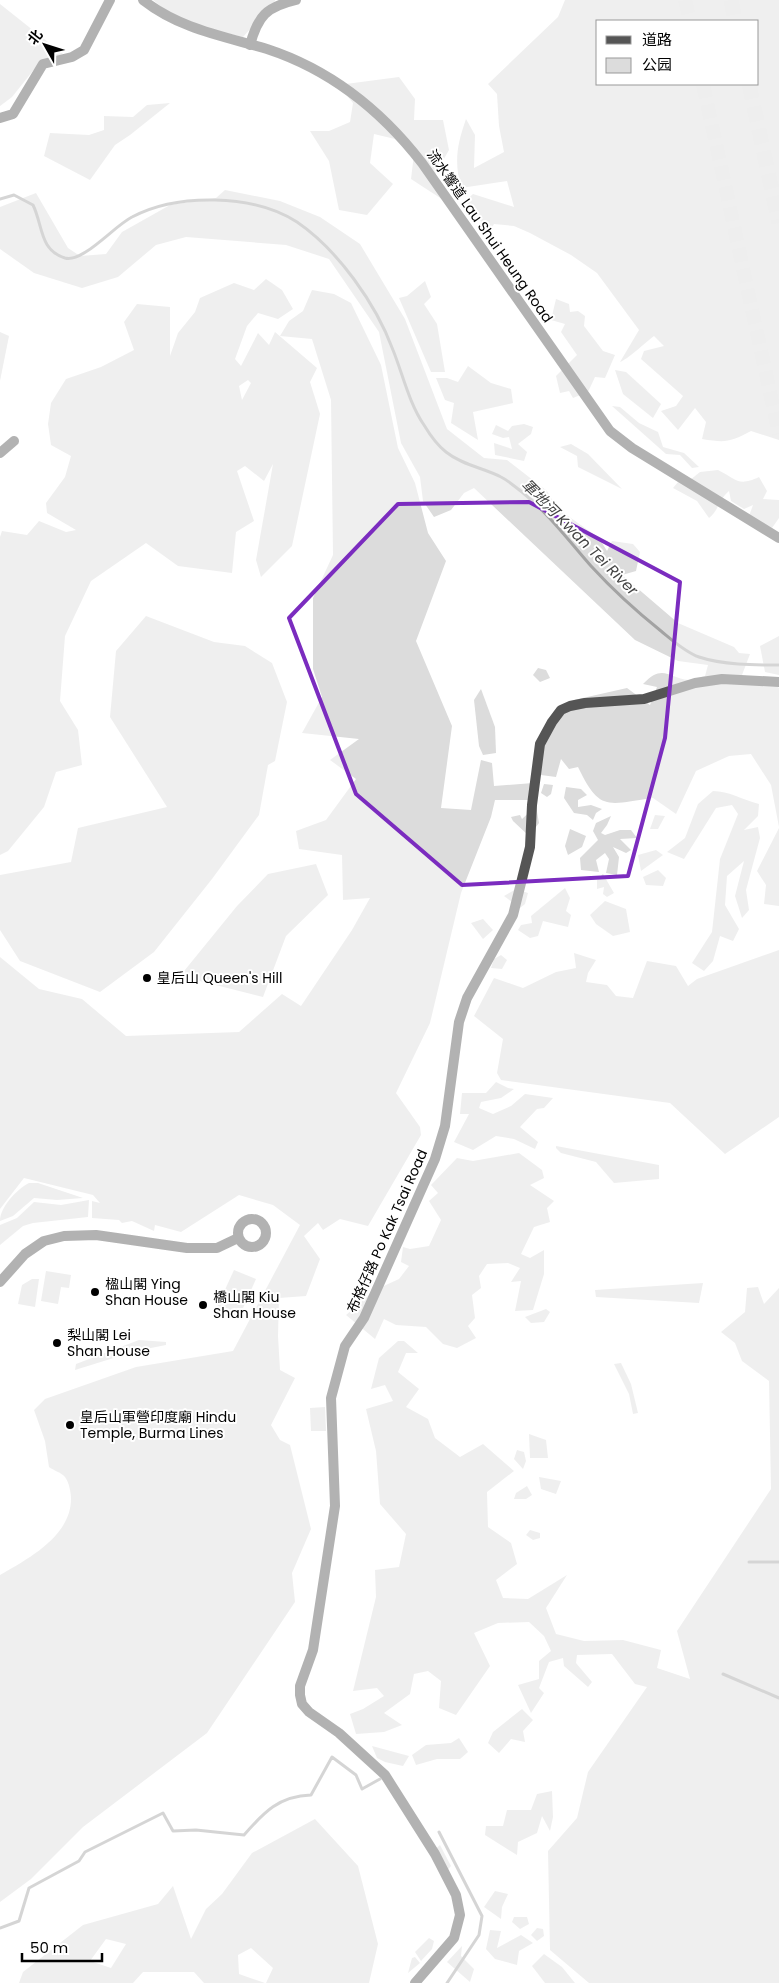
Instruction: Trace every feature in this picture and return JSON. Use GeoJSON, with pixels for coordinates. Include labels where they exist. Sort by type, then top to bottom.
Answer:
{"type":"FeatureCollection","features":[{"type":"Feature","properties":{"kind":"street"},"geometry":{"type":"LineString","coordinates":[[0,118],[13,114],[43,64],[72,57],[84,50],[110,0]]}},
{"type":"Feature","properties":{"kind":"street","name":"流水響道 Lau Shui Heung Road"},"geometry":{"type":"LineString","coordinates":[[143,0],[163,14],[194,28],[290,58],[326,75],[362,99],[391,126],[422,162],[614,435],[779,538]]}},
{"type":"Feature","properties":{"kind":"street"},"geometry":{"type":"LineString","coordinates":[[250,45],[257,24],[263,14],[278,6],[296,0]]}},
{"type":"Feature","properties":{"kind":"street"},"geometry":{"type":"LineString","coordinates":[[0,454],[14,441]]}},
{"type":"Feature","properties":{"kind":"street","name":"布格仔路 Po Kak Tsai Road"},"geometry":{"type":"LineString","coordinates":[[415,1983],[454,1938],[460,1915],[456,1895],[435,1854],[385,1775],[339,1733],[309,1712],[302,1704],[300,1695],[300,1686],[313,1650],[335,1506],[330,1404],[343,1351],[347,1340],[364,1318],[435,1159],[445,1126],[459,1022],[467,998],[513,915],[530,847],[532,805],[540,744],[552,722],[561,710],[570,706],[585,703],[644,699],[695,683],[722,679],[779,682]]}},
{"type":"Feature","properties":{"kind":"street"},"geometry":{"type":"LineString","coordinates":[[0,1282],[25,1254],[44,1241],[64,1236],[96,1235],[187,1248],[217,1248],[238,1238]]}},
{"type":"Feature","properties":{"kind":"highlighted area"},"geometry":{"type":"Polygon","coordinates":[[[529,502],[680,582],[665,738],[628,876],[462,885],[356,794],[289,618],[398,504],[529,502]]]}},
{"type":"Feature","properties":{"kind":"green space"},"geometry":{"type":"Polygon","coordinates":[[[153,0],[275,1],[243,37],[180,22],[153,0]]]}},
{"type":"Feature","properties":{"kind":"green space"},"geometry":{"type":"Polygon","coordinates":[[[565,0],[779,0],[779,440],[751,431],[728,441],[702,439],[706,422],[695,408],[678,430],[661,411],[676,406],[683,396],[641,359],[644,351],[664,346],[654,336],[620,362],[639,330],[597,273],[571,255],[514,226],[494,224],[489,232],[465,201],[473,194],[514,207],[507,181],[461,188],[457,161],[460,137],[466,119],[475,135],[474,168],[504,152],[499,126],[497,94],[488,84],[558,17],[565,0]]]}},
{"type":"Feature","properties":{"kind":"green space"},"geometry":{"type":"Polygon","coordinates":[[[0,4],[63,54],[40,62],[12,97],[0,106],[0,4]]]}},
{"type":"Feature","properties":{"kind":"green space"},"geometry":{"type":"Polygon","coordinates":[[[399,77],[415,99],[414,120],[443,120],[449,150],[434,176],[454,207],[411,179],[414,154],[395,139],[374,134],[370,163],[393,184],[367,215],[339,210],[329,161],[310,131],[329,131],[350,122],[353,103],[338,85],[399,77]]]}},
{"type":"Feature","properties":{"kind":"green space"},"geometry":{"type":"Polygon","coordinates":[[[170,103],[115,145],[90,180],[44,156],[50,133],[89,135],[104,130],[104,116],[133,117],[147,105],[170,103]]]}},
{"type":"Feature","properties":{"kind":"green space"},"geometry":{"type":"Polygon","coordinates":[[[225,190],[280,201],[320,217],[360,244],[405,319],[447,429],[484,458],[507,460],[547,491],[557,508],[599,538],[607,551],[612,541],[633,544],[640,552],[636,571],[622,575],[678,623],[734,647],[739,653],[750,654],[742,675],[772,681],[779,688],[779,827],[771,785],[751,754],[729,756],[696,771],[676,814],[653,798],[615,803],[600,799],[586,782],[578,767],[569,769],[561,759],[556,777],[541,775],[535,748],[554,711],[574,700],[627,688],[650,705],[657,687],[643,684],[650,678],[656,674],[666,673],[682,679],[693,680],[705,676],[708,665],[678,661],[635,640],[474,488],[464,493],[451,510],[434,517],[423,501],[420,477],[401,443],[379,332],[329,259],[286,245],[186,237],[156,245],[118,277],[82,288],[34,273],[0,249],[0,207],[36,193],[68,248],[80,256],[106,254],[122,232],[170,205],[216,198],[225,190]]]}},
{"type":"Feature","properties":{"kind":"green space"},"geometry":{"type":"Polygon","coordinates":[[[266,279],[282,290],[293,309],[278,319],[258,313],[247,326],[235,359],[241,366],[258,333],[269,345],[275,332],[317,368],[310,382],[320,414],[292,546],[261,577],[256,560],[273,464],[264,481],[245,466],[237,471],[254,521],[236,532],[232,573],[178,566],[146,543],[91,581],[65,636],[60,701],[78,730],[82,765],[56,772],[44,807],[8,851],[0,855],[0,537],[2,531],[27,535],[39,521],[66,532],[76,530],[47,513],[46,503],[65,477],[71,456],[51,445],[48,424],[51,403],[66,379],[101,367],[134,350],[124,322],[137,304],[170,307],[170,356],[178,333],[195,312],[200,298],[234,283],[254,290],[266,279]],[[248,380],[239,386],[242,400],[251,383],[248,380]]]}},
{"type":"Feature","properties":{"kind":"green space"},"geometry":{"type":"Polygon","coordinates":[[[425,281],[431,297],[424,304],[437,324],[445,372],[431,372],[399,298],[407,296],[425,281]]]}},
{"type":"Feature","properties":{"kind":"green space"},"geometry":{"type":"Polygon","coordinates":[[[312,290],[334,294],[351,303],[381,365],[398,448],[415,483],[428,533],[446,561],[416,641],[452,726],[441,808],[471,810],[481,760],[492,763],[494,786],[533,783],[528,800],[495,800],[491,817],[461,893],[430,1023],[396,1093],[420,1127],[421,1135],[368,1226],[340,1219],[323,1230],[318,1223],[304,1236],[320,1259],[306,1296],[279,1298],[278,1336],[280,1370],[295,1378],[271,1425],[280,1440],[290,1445],[311,1529],[292,1573],[295,1602],[207,1733],[83,1827],[31,1879],[0,1902],[0,1575],[35,1554],[56,1535],[64,1524],[69,1512],[71,1499],[70,1488],[65,1477],[49,1467],[45,1441],[34,1410],[45,1399],[136,1367],[233,1351],[300,1225],[273,1205],[239,1195],[181,1232],[155,1225],[154,1231],[132,1221],[122,1223],[119,1220],[92,1218],[92,1201],[100,1203],[93,1195],[24,1178],[0,1209],[0,957],[39,989],[82,999],[126,1036],[239,1032],[282,994],[301,1006],[352,930],[370,898],[343,900],[342,855],[299,849],[296,831],[326,820],[356,779],[330,760],[359,739],[302,733],[322,697],[313,669],[313,598],[333,555],[331,400],[312,339],[280,336],[289,321],[303,311],[312,290]]]}},
{"type":"Feature","properties":{"kind":"green space"},"geometry":{"type":"Polygon","coordinates":[[[556,299],[569,304],[570,312],[578,311],[585,316],[584,326],[603,351],[615,355],[605,378],[595,377],[588,392],[573,398],[569,391],[560,393],[556,376],[577,355],[561,332],[565,324],[551,320],[556,299]]]}},
{"type":"Feature","properties":{"kind":"green space"},"geometry":{"type":"Polygon","coordinates":[[[0,332],[9,336],[0,381],[0,332]]]}},
{"type":"Feature","properties":{"kind":"green space"},"geometry":{"type":"Polygon","coordinates":[[[468,366],[491,383],[511,389],[513,403],[473,412],[478,440],[451,423],[454,403],[445,400],[436,378],[447,378],[458,382],[468,366]]]}},
{"type":"Feature","properties":{"kind":"green space"},"geometry":{"type":"Polygon","coordinates":[[[615,370],[626,372],[661,404],[653,418],[623,394],[615,370]]]}},
{"type":"Feature","properties":{"kind":"green space"},"geometry":{"type":"Polygon","coordinates":[[[612,406],[620,407],[639,423],[658,432],[663,447],[684,453],[699,467],[692,468],[680,455],[666,454],[612,406]]]}},
{"type":"Feature","properties":{"kind":"green space"},"geometry":{"type":"Polygon","coordinates":[[[524,424],[533,427],[531,434],[518,444],[527,452],[524,461],[495,455],[494,443],[512,449],[509,437],[503,438],[492,434],[496,425],[508,431],[512,426],[524,424]]]}},
{"type":"Feature","properties":{"kind":"green space"},"geometry":{"type":"Polygon","coordinates":[[[571,444],[588,454],[622,489],[578,467],[577,456],[560,447],[571,444]]]}},
{"type":"Feature","properties":{"kind":"green space"},"geometry":{"type":"Polygon","coordinates":[[[718,470],[742,482],[759,477],[767,491],[763,499],[779,500],[779,518],[772,528],[749,516],[753,505],[744,509],[731,501],[729,491],[709,518],[697,501],[673,488],[683,476],[690,480],[700,472],[718,470]]]}},
{"type":"Feature","properties":{"kind":"green space"},"geometry":{"type":"Polygon","coordinates":[[[146,616],[214,642],[245,646],[272,663],[287,702],[275,761],[268,765],[259,815],[212,879],[154,952],[100,992],[20,961],[0,930],[0,875],[71,862],[78,828],[167,807],[110,717],[116,651],[146,616]]]}},
{"type":"Feature","properties":{"kind":"green space"},"geometry":{"type":"Polygon","coordinates":[[[779,636],[779,675],[765,672],[760,646],[779,636]]]}},
{"type":"Feature","properties":{"kind":"green space"},"geometry":{"type":"Polygon","coordinates":[[[538,668],[546,670],[550,678],[540,682],[533,675],[538,668]]]}},
{"type":"Feature","properties":{"kind":"green space"},"geometry":{"type":"Polygon","coordinates":[[[481,689],[495,727],[496,753],[483,755],[479,746],[474,700],[481,689]]]}},
{"type":"Feature","properties":{"kind":"green space"},"geometry":{"type":"Polygon","coordinates":[[[544,784],[553,785],[551,794],[547,797],[541,793],[544,784]]]}},
{"type":"Feature","properties":{"kind":"green space"},"geometry":{"type":"Polygon","coordinates":[[[566,787],[581,789],[587,795],[578,800],[578,807],[591,805],[602,809],[596,813],[593,820],[587,815],[574,813],[564,798],[566,787]]]}},
{"type":"Feature","properties":{"kind":"green space"},"geometry":{"type":"Polygon","coordinates":[[[713,791],[730,794],[759,804],[758,816],[744,830],[758,827],[760,838],[746,890],[749,910],[742,918],[735,896],[744,861],[727,876],[725,905],[739,929],[733,941],[720,936],[713,961],[704,971],[692,963],[712,932],[720,859],[738,814],[732,805],[716,808],[684,859],[667,852],[685,838],[698,804],[713,791]]]}},
{"type":"Feature","properties":{"kind":"green space"},"geometry":{"type":"Polygon","coordinates":[[[536,806],[539,823],[529,836],[511,817],[520,815],[522,819],[536,806]]]}},
{"type":"Feature","properties":{"kind":"green space"},"geometry":{"type":"Polygon","coordinates":[[[655,815],[665,816],[658,829],[650,829],[655,815]]]}},
{"type":"Feature","properties":{"kind":"green space"},"geometry":{"type":"Polygon","coordinates":[[[611,816],[601,833],[605,835],[620,830],[631,830],[637,838],[620,839],[631,850],[626,853],[613,847],[619,857],[617,875],[606,873],[609,859],[605,853],[596,860],[599,872],[581,870],[580,858],[598,840],[593,831],[596,823],[611,816]]]}},
{"type":"Feature","properties":{"kind":"green space"},"geometry":{"type":"Polygon","coordinates":[[[779,828],[779,906],[764,904],[766,885],[757,871],[779,828]]]}},
{"type":"Feature","properties":{"kind":"green space"},"geometry":{"type":"Polygon","coordinates":[[[570,829],[586,836],[582,847],[568,855],[565,846],[570,829]]]}},
{"type":"Feature","properties":{"kind":"green space"},"geometry":{"type":"Polygon","coordinates":[[[656,850],[663,855],[641,871],[638,855],[656,850]]]}},
{"type":"Feature","properties":{"kind":"green space"},"geometry":{"type":"Polygon","coordinates":[[[316,864],[328,895],[286,936],[263,997],[180,976],[237,906],[268,874],[316,864]]]}},
{"type":"Feature","properties":{"kind":"green space"},"geometry":{"type":"Polygon","coordinates":[[[658,870],[666,878],[663,886],[646,885],[643,877],[658,870]]]}},
{"type":"Feature","properties":{"kind":"green space"},"geometry":{"type":"Polygon","coordinates":[[[603,874],[614,893],[607,897],[603,894],[604,887],[597,889],[597,880],[603,874]]]}},
{"type":"Feature","properties":{"kind":"green space"},"geometry":{"type":"Polygon","coordinates":[[[565,888],[570,898],[566,911],[571,915],[568,927],[543,921],[538,936],[530,938],[518,930],[521,925],[532,923],[531,916],[565,888]]]}},
{"type":"Feature","properties":{"kind":"green space"},"geometry":{"type":"Polygon","coordinates":[[[516,889],[528,893],[525,904],[520,908],[504,896],[516,889]]]}},
{"type":"Feature","properties":{"kind":"green space"},"geometry":{"type":"Polygon","coordinates":[[[605,901],[626,909],[630,932],[613,936],[596,924],[590,915],[605,901]]]}},
{"type":"Feature","properties":{"kind":"green space"},"geometry":{"type":"Polygon","coordinates":[[[483,919],[493,930],[483,939],[471,923],[483,919]]]}},
{"type":"Feature","properties":{"kind":"green space"},"geometry":{"type":"Polygon","coordinates":[[[779,950],[779,1117],[725,1154],[670,1103],[501,1080],[497,1073],[503,1039],[474,1016],[494,978],[523,988],[556,972],[576,968],[574,953],[596,960],[588,973],[586,982],[607,985],[616,996],[633,998],[647,961],[676,966],[688,986],[697,979],[779,950]]]}},
{"type":"Feature","properties":{"kind":"green space"},"geometry":{"type":"Polygon","coordinates":[[[501,955],[507,960],[502,969],[491,968],[494,959],[501,955]]]}},
{"type":"Feature","properties":{"kind":"green space"},"geometry":{"type":"Polygon","coordinates":[[[496,1082],[514,1089],[501,1098],[481,1102],[479,1108],[493,1114],[511,1106],[525,1094],[553,1098],[544,1108],[537,1109],[520,1127],[538,1142],[535,1149],[514,1139],[496,1136],[473,1150],[454,1142],[469,1114],[460,1114],[462,1093],[486,1093],[496,1082]]]}},
{"type":"Feature","properties":{"kind":"green space"},"geometry":{"type":"Polygon","coordinates":[[[556,1146],[659,1165],[659,1179],[614,1183],[596,1162],[561,1153],[556,1146]]]}},
{"type":"Feature","properties":{"kind":"green space"},"geometry":{"type":"Polygon","coordinates":[[[519,1153],[542,1170],[544,1178],[530,1185],[554,1201],[547,1208],[550,1222],[534,1227],[521,1254],[530,1258],[544,1250],[544,1274],[533,1310],[515,1311],[521,1281],[511,1282],[520,1268],[508,1263],[487,1264],[479,1276],[481,1288],[472,1295],[475,1318],[468,1326],[476,1338],[457,1348],[443,1344],[426,1327],[396,1325],[384,1319],[375,1339],[346,1315],[375,1290],[399,1279],[409,1266],[401,1262],[403,1247],[410,1249],[429,1246],[441,1220],[429,1201],[438,1193],[431,1185],[457,1158],[473,1161],[519,1153]]]}},
{"type":"Feature","properties":{"kind":"green space"},"geometry":{"type":"Polygon","coordinates":[[[29,1183],[38,1183],[83,1198],[57,1200],[34,1198],[13,1216],[0,1221],[6,1204],[19,1190],[29,1183]]]}},
{"type":"Feature","properties":{"kind":"green space"},"geometry":{"type":"Polygon","coordinates":[[[89,1200],[88,1217],[33,1223],[23,1226],[0,1245],[0,1225],[17,1218],[34,1202],[61,1205],[89,1200]]]}},
{"type":"Feature","properties":{"kind":"green space"},"geometry":{"type":"Polygon","coordinates":[[[234,1270],[256,1279],[239,1317],[217,1307],[234,1270]]]}},
{"type":"Feature","properties":{"kind":"green space"},"geometry":{"type":"Polygon","coordinates":[[[46,1271],[71,1275],[69,1288],[61,1287],[58,1304],[41,1301],[46,1271]]]}},
{"type":"Feature","properties":{"kind":"green space"},"geometry":{"type":"Polygon","coordinates":[[[32,1279],[39,1279],[35,1307],[18,1304],[22,1285],[32,1279]]]}},
{"type":"Feature","properties":{"kind":"green space"},"geometry":{"type":"Polygon","coordinates":[[[703,1283],[699,1303],[596,1297],[595,1290],[703,1283]]]}},
{"type":"Feature","properties":{"kind":"green space"},"geometry":{"type":"Polygon","coordinates":[[[758,1287],[764,1304],[779,1288],[779,1983],[589,1983],[550,1950],[548,1851],[577,1818],[588,1772],[647,1687],[635,1684],[612,1654],[577,1655],[576,1663],[592,1682],[588,1687],[564,1666],[563,1658],[549,1662],[539,1688],[544,1693],[531,1713],[518,1685],[539,1679],[539,1661],[551,1651],[544,1636],[529,1622],[498,1623],[474,1633],[490,1666],[456,1715],[439,1708],[441,1681],[428,1671],[414,1674],[410,1694],[384,1713],[402,1725],[384,1732],[356,1734],[350,1714],[363,1709],[384,1696],[377,1688],[353,1691],[376,1597],[375,1570],[399,1567],[406,1534],[380,1504],[376,1451],[366,1409],[393,1401],[385,1385],[371,1389],[379,1358],[398,1341],[404,1341],[418,1353],[406,1353],[398,1372],[419,1389],[406,1407],[428,1419],[435,1438],[460,1457],[483,1444],[514,1471],[487,1492],[488,1527],[511,1543],[517,1564],[496,1580],[503,1598],[528,1599],[567,1575],[546,1608],[556,1634],[584,1641],[623,1640],[661,1650],[657,1668],[690,1679],[677,1631],[771,1489],[769,1381],[742,1361],[735,1343],[721,1332],[745,1312],[747,1288],[758,1287]]]}},
{"type":"Feature","properties":{"kind":"green space"},"geometry":{"type":"Polygon","coordinates":[[[546,1309],[550,1312],[544,1322],[531,1323],[525,1317],[546,1309]]]}},
{"type":"Feature","properties":{"kind":"green space"},"geometry":{"type":"Polygon","coordinates":[[[139,1340],[166,1342],[166,1345],[136,1351],[75,1370],[76,1364],[139,1340]]]}},
{"type":"Feature","properties":{"kind":"green space"},"geometry":{"type":"Polygon","coordinates":[[[621,1363],[631,1384],[638,1413],[633,1414],[629,1394],[614,1364],[621,1363]]]}},
{"type":"Feature","properties":{"kind":"green space"},"geometry":{"type":"Polygon","coordinates":[[[325,1407],[326,1431],[311,1431],[310,1408],[325,1407]]]}},
{"type":"Feature","properties":{"kind":"green space"},"geometry":{"type":"Polygon","coordinates":[[[529,1434],[546,1440],[548,1458],[530,1458],[529,1434]]]}},
{"type":"Feature","properties":{"kind":"green space"},"geometry":{"type":"Polygon","coordinates":[[[517,1450],[524,1452],[526,1461],[523,1469],[514,1459],[517,1450]]]}},
{"type":"Feature","properties":{"kind":"green space"},"geometry":{"type":"Polygon","coordinates":[[[539,1477],[561,1481],[556,1494],[541,1489],[539,1477]]]}},
{"type":"Feature","properties":{"kind":"green space"},"geometry":{"type":"Polygon","coordinates":[[[527,1486],[532,1495],[526,1499],[514,1499],[516,1493],[527,1486]]]}},
{"type":"Feature","properties":{"kind":"green space"},"geometry":{"type":"Polygon","coordinates":[[[530,1530],[540,1533],[540,1538],[533,1540],[526,1535],[530,1530]]]}},
{"type":"Feature","properties":{"kind":"green space"},"geometry":{"type":"Polygon","coordinates":[[[522,1709],[533,1720],[523,1731],[525,1742],[511,1739],[499,1753],[488,1743],[493,1732],[522,1709]]]}},
{"type":"Feature","properties":{"kind":"green space"},"geometry":{"type":"Polygon","coordinates":[[[459,1738],[468,1752],[460,1759],[437,1759],[416,1765],[412,1755],[426,1745],[451,1743],[459,1738]]]}},
{"type":"Feature","properties":{"kind":"green space"},"geometry":{"type":"Polygon","coordinates":[[[372,1746],[409,1756],[403,1766],[385,1762],[377,1758],[372,1746]]]}},
{"type":"Feature","properties":{"kind":"green space"},"geometry":{"type":"Polygon","coordinates":[[[552,1791],[553,1817],[550,1831],[542,1816],[537,1833],[518,1842],[517,1855],[485,1835],[486,1826],[503,1826],[507,1810],[531,1810],[537,1794],[552,1791]]]}},
{"type":"Feature","properties":{"kind":"green space"},"geometry":{"type":"Polygon","coordinates":[[[315,1819],[358,1866],[378,1944],[369,1983],[266,1983],[273,1968],[251,1948],[238,1955],[239,1974],[265,1983],[204,1983],[194,1972],[143,1972],[133,1983],[19,1983],[23,1972],[83,1925],[158,1904],[173,1886],[191,1939],[206,1909],[222,1894],[252,1853],[315,1819]],[[106,1939],[90,1961],[111,1968],[126,1944],[106,1939]]]}},
{"type":"Feature","properties":{"kind":"green space"},"geometry":{"type":"Polygon","coordinates":[[[440,1845],[451,1866],[444,1874],[431,1853],[440,1845]]]}},
{"type":"Feature","properties":{"kind":"green space"},"geometry":{"type":"Polygon","coordinates":[[[495,1891],[508,1894],[502,1907],[501,1919],[484,1907],[495,1891]]]}},
{"type":"Feature","properties":{"kind":"green space"},"geometry":{"type":"Polygon","coordinates":[[[514,1917],[527,1917],[529,1924],[520,1929],[512,1922],[514,1917]]]}},
{"type":"Feature","properties":{"kind":"green space"},"geometry":{"type":"Polygon","coordinates":[[[537,1928],[543,1929],[544,1936],[537,1941],[531,1935],[537,1928]]]}},
{"type":"Feature","properties":{"kind":"green space"},"geometry":{"type":"Polygon","coordinates":[[[490,1930],[501,1931],[497,1948],[521,1935],[533,1943],[519,1951],[517,1965],[495,1959],[486,1949],[490,1930]]]}},
{"type":"Feature","properties":{"kind":"green space"},"geometry":{"type":"Polygon","coordinates":[[[429,1938],[434,1941],[432,1949],[421,1961],[415,1952],[429,1938]]]}},
{"type":"Feature","properties":{"kind":"green space"},"geometry":{"type":"Polygon","coordinates":[[[462,1946],[461,1956],[474,1969],[470,1982],[447,1962],[462,1946]]]}},
{"type":"Feature","properties":{"kind":"green space"},"geometry":{"type":"Polygon","coordinates":[[[544,1954],[562,1967],[575,1983],[545,1983],[532,1966],[544,1954]]]}},
{"type":"Feature","properties":{"kind":"green space"},"geometry":{"type":"Polygon","coordinates":[[[415,1957],[420,1963],[408,1973],[412,1958],[415,1957]]]}},
{"type":"Feature","properties":{"kind":"waterway","name":"軍地河 Kwan Tei River"},"geometry":{"type":"LineString","coordinates":[[0,199],[14,195],[33,205],[46,243],[50,249],[65,258],[81,255],[132,217],[150,209],[171,204],[215,200],[238,202],[259,206],[297,222],[327,247],[354,279],[366,297],[386,332],[414,408],[429,432],[443,449],[459,460],[501,477],[532,500],[616,592],[684,649],[699,657],[718,662],[779,665]]}},
{"type":"Feature","properties":{"kind":"waterway"},"geometry":{"type":"LineString","coordinates":[[749,1562],[779,1562]]}},
{"type":"Feature","properties":{"kind":"waterway"},"geometry":{"type":"LineString","coordinates":[[723,1674],[779,1698]]}},
{"type":"Feature","properties":{"kind":"waterway"},"geometry":{"type":"LineString","coordinates":[[0,1928],[19,1921],[29,1888],[79,1861],[85,1852],[163,1813],[173,1831],[196,1830],[244,1835],[258,1819],[281,1802],[290,1798],[311,1795],[332,1757],[356,1775],[362,1789],[380,1779]]}},
{"type":"Feature","properties":{"kind":"waterway"},"geometry":{"type":"LineString","coordinates":[[439,1832],[482,1916],[479,1935],[447,1983]]}},
{"type":"Feature","properties":{"kind":"tunnel"},"geometry":{"type":"LineString","coordinates":[[685,0],[690,20]]}},
{"type":"Feature","properties":{"kind":"tunnel"},"geometry":{"type":"LineString","coordinates":[[731,0],[735,20]]}},
{"type":"Feature","properties":{"kind":"tunnel"},"geometry":{"type":"LineString","coordinates":[[703,85],[779,434]]}},
{"type":"Feature","properties":{"kind":"tunnel"},"geometry":{"type":"LineString","coordinates":[[749,85],[779,223]]}},
{"type":"Feature","properties":{"kind":"place","name":"皇后山 Queen's Hill"},"geometry":{"type":"Point","coordinates":[147,978]}},
{"type":"Feature","properties":{"kind":"place","name":"楹山閣 Ying Shan House"},"geometry":{"type":"Point","coordinates":[95,1292]}},
{"type":"Feature","properties":{"kind":"place","name":"橋山閣 Kiu Shan House"},"geometry":{"type":"Point","coordinates":[203,1305]}},
{"type":"Feature","properties":{"kind":"place","name":"梨山閣 Lei Shan House"},"geometry":{"type":"Point","coordinates":[57,1343]}},
{"type":"Feature","properties":{"kind":"place","name":"皇后山軍營印度廟 Hindu Temple, Burma Lines"},"geometry":{"type":"Point","coordinates":[70,1425]}}]}
